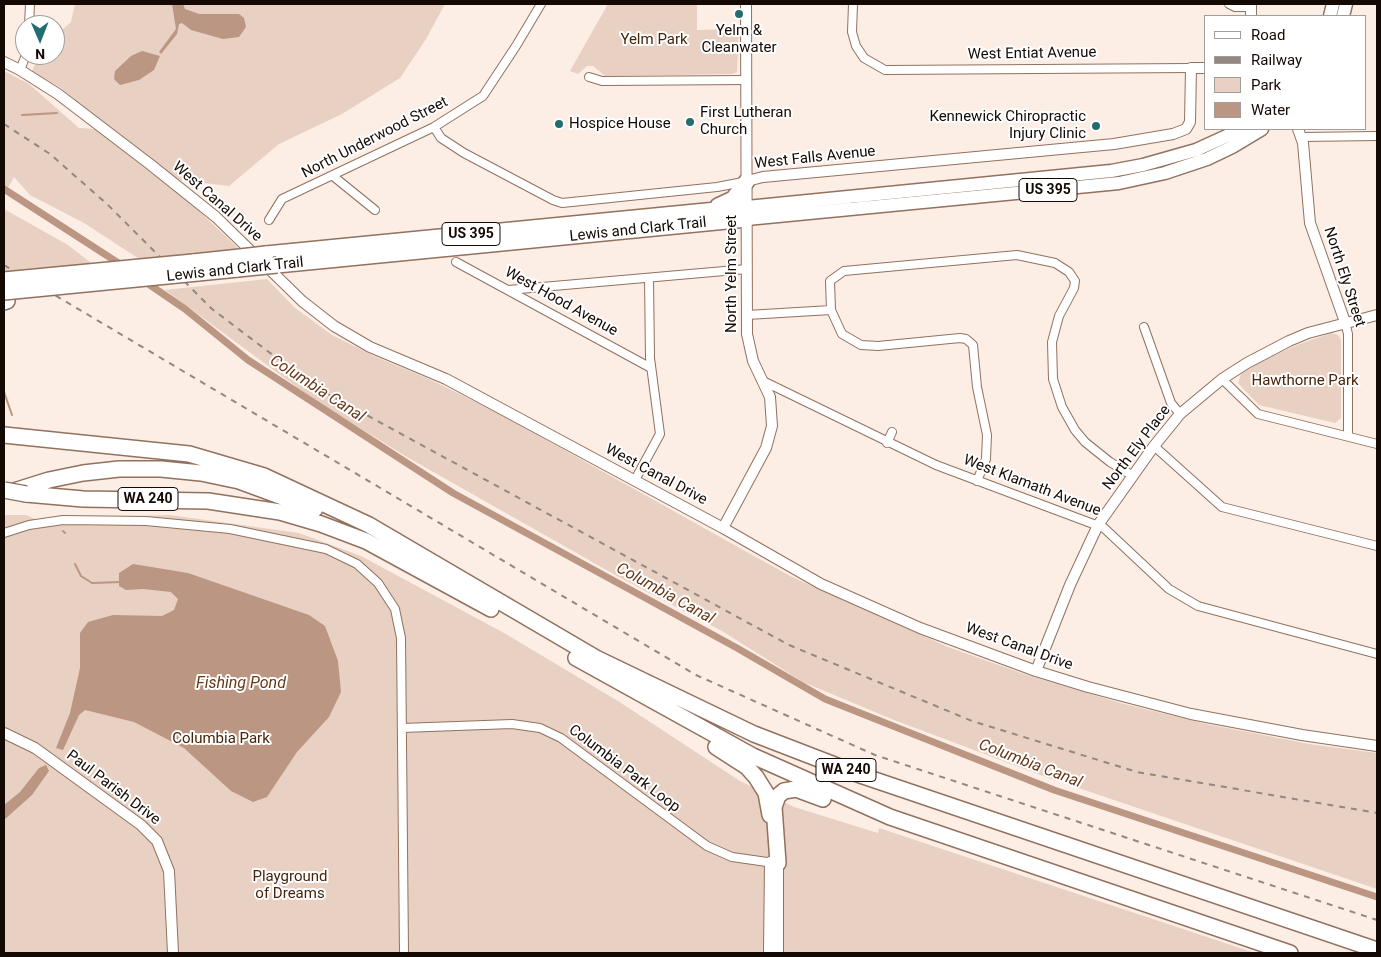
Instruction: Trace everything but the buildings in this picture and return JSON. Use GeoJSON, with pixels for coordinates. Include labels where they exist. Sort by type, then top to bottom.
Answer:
{"type":"FeatureCollection","features":[{"type":"Feature","properties":{"kind":"highway","name":"Lewis and Clark Trail"},"geometry":{"type":"LineString","coordinates":[[4,280],[239,263],[277,266],[1112,171],[1144,165],[1196,150],[1240,130]]}},
{"type":"Feature","properties":{"kind":"highway","name":"Lewis and Clark Trail"},"geometry":{"type":"LineString","coordinates":[[239,263],[266,254],[707,211],[747,213],[1124,182],[1164,173],[1207,159],[1232,148],[1260,130]]}},
{"type":"Feature","properties":{"kind":"highway"},"geometry":{"type":"LineString","coordinates":[[707,211],[730,201],[747,181]]}},
{"type":"Feature","properties":{"kind":"highway","name":"Lewis and Clark Trail"},"geometry":{"type":"LineString","coordinates":[[5,298],[195,267]]}},
{"type":"Feature","properties":{"kind":"highway"},"geometry":{"type":"LineString","coordinates":[[4,430],[79,442]]}},
{"type":"Feature","properties":{"kind":"highway","name":"WA 240"},"geometry":{"type":"LineString","coordinates":[[4,435],[164,450],[223,462],[279,482],[348,514],[596,658],[754,734],[863,776],[1377,950]]}},
{"type":"Feature","properties":{"kind":"highway"},"geometry":{"type":"LineString","coordinates":[[4,484],[80,464],[130,460],[171,460],[212,466],[256,477],[348,514]]}},
{"type":"Feature","properties":{"kind":"highway"},"geometry":{"type":"LineString","coordinates":[[4,495],[50,480],[100,471],[146,468],[201,473],[256,486],[298,502],[353,528],[414,565]]}},
{"type":"Feature","properties":{"kind":"highway","name":"WA 240"},"geometry":{"type":"LineString","coordinates":[[4,490],[83,500],[208,501],[256,507],[335,529],[414,565],[612,680],[752,756],[829,791],[890,817],[1290,953]]}},
{"type":"Feature","properties":{"kind":"highway"},"geometry":{"type":"LineString","coordinates":[[612,680],[668,718],[730,756],[756,777],[766,793],[769,806],[774,863]]}},
{"type":"Feature","properties":{"kind":"highway"},"geometry":{"type":"LineString","coordinates":[[774,863],[775,802],[784,792],[796,790],[988,858],[1071,878]]}},
{"type":"Feature","properties":{"kind":"street","name":"North Underwood Street"},"geometry":{"type":"LineString","coordinates":[[270,220],[282,199],[434,127],[483,96],[541,4]]}},
{"type":"Feature","properties":{"kind":"street","name":"North Yelm Street"},"geometry":{"type":"LineString","coordinates":[[723,528],[758,465],[771,433],[772,411],[763,381],[750,350],[747,315],[746,4]]}},
{"type":"Feature","properties":{"kind":"street","name":"West Entiat Avenue"},"geometry":{"type":"LineString","coordinates":[[853,4],[853,39],[864,58],[878,67],[893,71],[1204,68]]}},
{"type":"Feature","properties":{"kind":"street"},"geometry":{"type":"LineString","coordinates":[[1229,4],[1235,7],[1251,9]]}},
{"type":"Feature","properties":{"kind":"street","name":"West Canal Drive"},"geometry":{"type":"LineString","coordinates":[[4,62],[20,70],[66,100],[216,217],[302,301],[334,326],[370,347],[446,378],[723,528],[821,584],[920,628],[1036,671],[1088,687],[1191,714],[1302,735],[1377,746]]}},
{"type":"Feature","properties":{"kind":"street"},"geometry":{"type":"LineString","coordinates":[[20,70],[22,65]]}},
{"type":"Feature","properties":{"kind":"street","name":"West Falls Avenue"},"geometry":{"type":"LineString","coordinates":[[434,127],[441,138],[464,153],[553,200],[562,202],[717,187],[763,177],[1125,143],[1173,134],[1188,126],[1191,117],[1191,68]]}},
{"type":"Feature","properties":{"kind":"street"},"geometry":{"type":"LineString","coordinates":[[589,77],[602,81],[746,80]]}},
{"type":"Feature","properties":{"kind":"street"},"geometry":{"type":"LineString","coordinates":[[1300,133],[1377,136]]}},
{"type":"Feature","properties":{"kind":"street","name":"North Ely Street"},"geometry":{"type":"LineString","coordinates":[[1300,133],[1310,223],[1348,334],[1348,436]]}},
{"type":"Feature","properties":{"kind":"street"},"geometry":{"type":"LineString","coordinates":[[333,176],[375,210]]}},
{"type":"Feature","properties":{"kind":"street"},"geometry":{"type":"LineString","coordinates":[[977,481],[986,459],[987,435],[977,386],[975,351],[970,342],[960,338],[878,346],[861,345],[842,334],[831,310],[830,281],[844,271],[1017,255],[1055,263],[1069,272],[1074,279],[1074,288],[1059,316],[1052,342],[1051,366],[1057,394],[1068,419],[1086,442],[1110,462],[1133,476]]}},
{"type":"Feature","properties":{"kind":"street","name":"West Hood Avenue"},"geometry":{"type":"LineString","coordinates":[[456,262],[651,368]]}},
{"type":"Feature","properties":{"kind":"street"},"geometry":{"type":"LineString","coordinates":[[508,290],[747,269]]}},
{"type":"Feature","properties":{"kind":"street"},"geometry":{"type":"LineString","coordinates":[[635,480],[660,434],[651,368],[649,278]]}},
{"type":"Feature","properties":{"kind":"street"},"geometry":{"type":"LineString","coordinates":[[747,315],[831,310]]}},
{"type":"Feature","properties":{"kind":"street"},"geometry":{"type":"LineString","coordinates":[[1344,322],[1377,314]]}},
{"type":"Feature","properties":{"kind":"street","name":"North Ely Place"},"geometry":{"type":"LineString","coordinates":[[1036,671],[1070,585],[1098,525],[1154,446],[1180,414],[1222,379],[1247,363],[1289,341],[1344,322]]}},
{"type":"Feature","properties":{"kind":"street"},"geometry":{"type":"LineString","coordinates":[[1144,327],[1171,403],[1180,414]]}},
{"type":"Feature","properties":{"kind":"street"},"geometry":{"type":"LineString","coordinates":[[1222,379],[1258,414],[1377,444]]}},
{"type":"Feature","properties":{"kind":"street","name":"West Klamath Avenue"},"geometry":{"type":"LineString","coordinates":[[763,381],[887,443],[977,481],[1098,525],[1109,531],[1169,589],[1198,606],[1377,654]]}},
{"type":"Feature","properties":{"kind":"street"},"geometry":{"type":"LineString","coordinates":[[887,443],[892,432]]}},
{"type":"Feature","properties":{"kind":"street"},"geometry":{"type":"LineString","coordinates":[[1154,446],[1222,508],[1377,546]]}},
{"type":"Feature","properties":{"kind":"street"},"geometry":{"type":"LineString","coordinates":[[4,533],[29,525],[63,520],[175,523],[230,528],[315,546],[342,556],[370,575],[388,596],[396,609],[402,644],[404,953]]}},
{"type":"Feature","properties":{"kind":"street","name":"Columbia Park Loop"},"geometry":{"type":"LineString","coordinates":[[402,728],[512,724],[540,728],[565,741],[706,846],[732,857],[774,863]]}},
{"type":"Feature","properties":{"kind":"street","name":"Paul Parish Drive"},"geometry":{"type":"LineString","coordinates":[[4,733],[27,743],[46,755],[142,825],[157,841],[164,853],[169,871],[173,953]]}},
{"type":"Feature","properties":{"kind":"street"},"geometry":{"type":"LineString","coordinates":[[769,953],[774,863]]}},
{"type":"Feature","properties":{"kind":"street"},"geometry":{"type":"LineString","coordinates":[[774,863],[778,953]]}},
{"type":"Feature","properties":{"kind":"green space"},"geometry":{"type":"Polygon","coordinates":[[[75,4],[445,4],[426,39],[400,78],[342,114],[279,144],[229,186],[171,179],[61,88],[32,71],[35,65],[65,65],[65,27],[71,22],[75,4]]]}},
{"type":"Feature","properties":{"kind":"green space","name":"Yelm Park"},"geometry":{"type":"Polygon","coordinates":[[[608,4],[697,4],[697,30],[739,29],[737,72],[733,74],[605,76],[593,66],[587,66],[578,74],[570,71],[608,4]]]}},
{"type":"Feature","properties":{"kind":"green space"},"geometry":{"type":"Polygon","coordinates":[[[4,71],[29,84],[79,128],[96,129],[194,206],[241,251],[141,260],[84,223],[30,195],[14,177],[4,195],[4,71]]]}},
{"type":"Feature","properties":{"kind":"green space"},"geometry":{"type":"Polygon","coordinates":[[[4,209],[68,245],[95,266],[4,274],[4,209]]]}},
{"type":"Feature","properties":{"kind":"green space"},"geometry":{"type":"Polygon","coordinates":[[[267,279],[294,307],[332,335],[496,412],[790,576],[948,647],[1024,674],[1124,704],[1207,724],[1309,744],[1377,753],[1377,889],[1046,777],[894,720],[803,682],[722,631],[617,576],[407,457],[313,399],[165,290],[267,279]]]}},
{"type":"Feature","properties":{"kind":"green space","name":"Hawthorne Park"},"geometry":{"type":"Polygon","coordinates":[[[1331,333],[1338,335],[1341,340],[1341,418],[1335,423],[1259,405],[1238,383],[1241,374],[1262,361],[1297,345],[1331,333]]]}},
{"type":"Feature","properties":{"kind":"green space","name":"Columbia Park"},"geometry":{"type":"Polygon","coordinates":[[[4,515],[26,515],[35,519],[170,515],[299,533],[361,556],[504,633],[618,701],[740,781],[794,807],[878,833],[879,828],[1255,953],[4,953],[4,515]]]}},
{"type":"Feature","properties":{"kind":"water"},"geometry":{"type":"Polygon","coordinates":[[[172,4],[183,4],[185,9],[199,14],[239,14],[244,18],[246,27],[239,37],[223,39],[191,30],[182,23],[179,24],[177,34],[161,54],[159,52],[176,29],[172,4]]]}},
{"type":"Feature","properties":{"kind":"water"},"geometry":{"type":"Polygon","coordinates":[[[142,51],[160,56],[154,70],[139,80],[120,85],[114,79],[115,71],[131,56],[142,51]]]}},
{"type":"Feature","properties":{"kind":"water","name":"Fishing Pond"},"geometry":{"type":"Polygon","coordinates":[[[133,564],[188,573],[309,615],[325,626],[338,661],[341,692],[329,717],[297,752],[267,797],[253,802],[231,791],[184,748],[134,722],[85,710],[79,715],[63,750],[56,748],[70,713],[80,668],[80,633],[88,622],[113,615],[162,616],[174,610],[178,599],[171,592],[143,589],[126,590],[119,586],[119,573],[133,564]]]}},
{"type":"Feature","properties":{"kind":"water"},"geometry":{"type":"Polygon","coordinates":[[[46,765],[49,771],[32,795],[4,820],[4,805],[20,792],[39,768],[46,765]]]}},
{"type":"Feature","properties":{"kind":"waterway"},"geometry":{"type":"LineString","coordinates":[[22,115],[57,113]]}},
{"type":"Feature","properties":{"kind":"waterway","name":"Columbia Canal"},"geometry":{"type":"LineString","coordinates":[[4,189],[123,266]]}},
{"type":"Feature","properties":{"kind":"waterway","name":"Columbia Canal"},"geometry":{"type":"LineString","coordinates":[[144,281],[185,309],[248,360],[453,493],[737,648],[825,699],[1054,790],[1377,897]]}},
{"type":"Feature","properties":{"kind":"waterway"},"geometry":{"type":"LineString","coordinates":[[4,392],[12,415]]}},
{"type":"Feature","properties":{"kind":"waterway"},"geometry":{"type":"LineString","coordinates":[[75,564],[81,576],[92,583],[121,582]]}},
{"type":"Feature","properties":{"kind":"railway"},"geometry":{"type":"LineString","coordinates":[[4,124],[50,154],[107,204],[212,309],[315,387],[789,645],[972,721],[1137,772],[1377,813]]}},
{"type":"Feature","properties":{"kind":"railway"},"geometry":{"type":"LineString","coordinates":[[4,265],[696,675],[875,755],[1377,920]]}},
{"type":"Feature","properties":{"kind":"place","name":"Yelm & Cleanwater"},"geometry":{"type":"Point","coordinates":[739,14]}},
{"type":"Feature","properties":{"kind":"place","name":"First Lutheran Church"},"geometry":{"type":"Point","coordinates":[690,122]}},
{"type":"Feature","properties":{"kind":"place","name":"Hospice House"},"geometry":{"type":"Point","coordinates":[559,124]}},
{"type":"Feature","properties":{"kind":"place","name":"Kennewick Chiropractic Injury Clinic"},"geometry":{"type":"Point","coordinates":[1096,126]}},
{"type":"Feature","properties":{"kind":"park label","name":"Playground of Dreams"},"geometry":{"type":"Point","coordinates":[290,886]}}]}
